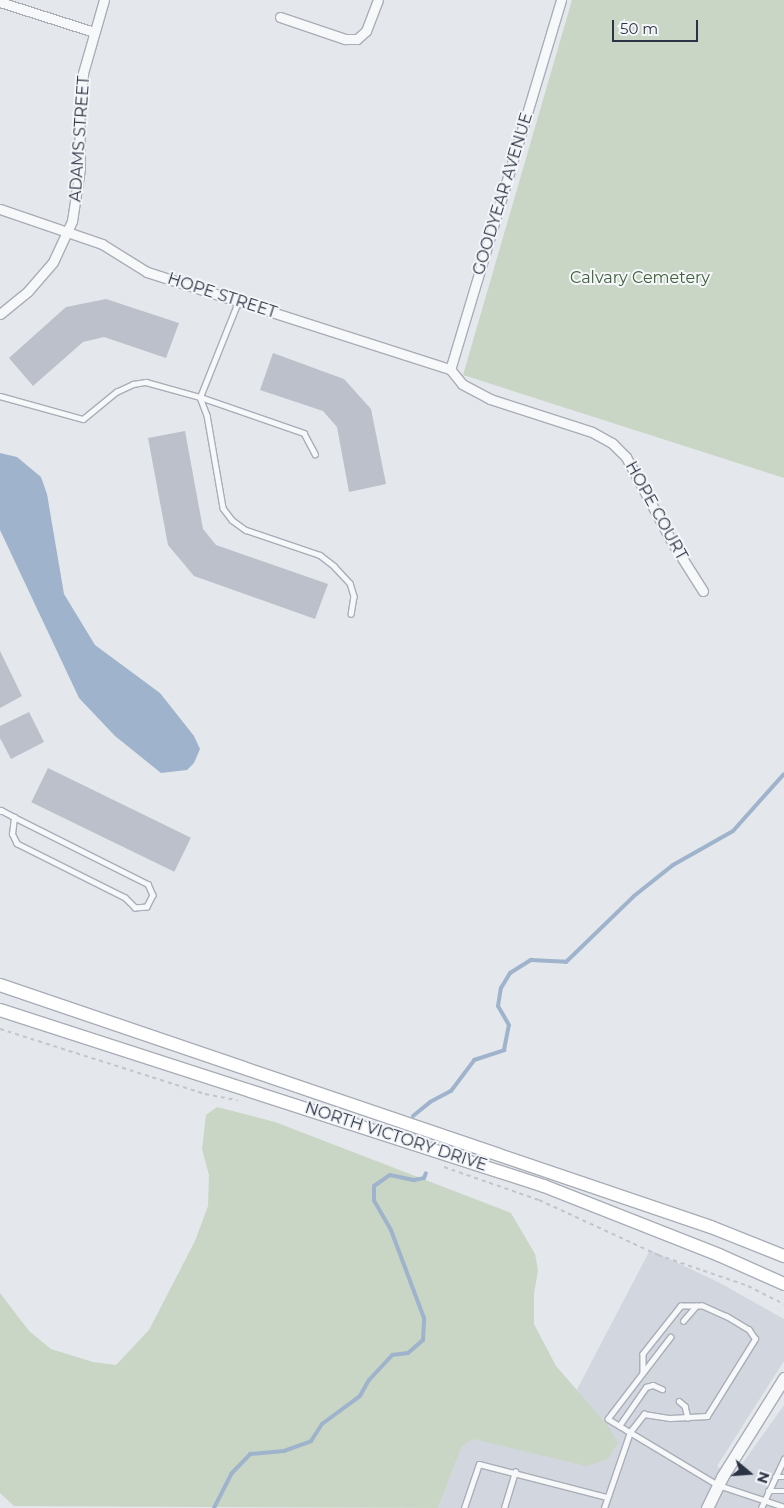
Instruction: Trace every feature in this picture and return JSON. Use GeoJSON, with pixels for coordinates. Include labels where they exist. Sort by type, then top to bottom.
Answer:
{"type":"FeatureCollection","features":[{"type":"Feature","properties":{"kind":"main road","name":"NORTH VICTORY DRIVE"},"geometry":{"type":"LineString","coordinates":[[0,985],[754,1242],[784,1256]]}},
{"type":"Feature","properties":{"kind":"main road","name":"NORTH VICTORY DRIVE"},"geometry":{"type":"LineString","coordinates":[[0,1010],[282,1099],[544,1186],[728,1258],[784,1284]]}},
{"type":"Feature","properties":{"kind":"street","name":"ADAMS STREET"},"geometry":{"type":"LineString","coordinates":[[0,314],[28,291],[53,262],[68,234],[78,198],[80,168],[79,104],[94,32],[104,0]]}},
{"type":"Feature","properties":{"kind":"street"},"geometry":{"type":"LineString","coordinates":[[280,17],[345,39],[357,39],[366,31],[378,0]]}},
{"type":"Feature","properties":{"kind":"street","name":"GOODYEAR AVENUE"},"geometry":{"type":"LineString","coordinates":[[450,369],[561,0]]}},
{"type":"Feature","properties":{"kind":"street"},"geometry":{"type":"LineString","coordinates":[[0,2],[94,32]]}},
{"type":"Feature","properties":{"kind":"street","name":"HOPE STREET"},"geometry":{"type":"LineString","coordinates":[[0,209],[68,234],[102,244],[147,272],[450,369]]}},
{"type":"Feature","properties":{"kind":"street","name":"HOPE COURT"},"geometry":{"type":"LineString","coordinates":[[450,369],[462,384],[490,399],[592,432],[612,443],[626,457],[672,542],[703,591]]}},
{"type":"Feature","properties":{"kind":"street"},"geometry":{"type":"LineString","coordinates":[[707,1508],[718,1485],[784,1378]]}},
{"type":"Feature","properties":{"kind":"lane"},"geometry":{"type":"LineString","coordinates":[[238,302],[200,397],[207,415],[223,508],[232,520],[246,530],[320,556],[334,566],[350,583],[354,596],[351,614]]}},
{"type":"Feature","properties":{"kind":"lane"},"geometry":{"type":"LineString","coordinates":[[0,396],[83,419],[116,392],[133,384],[146,382],[200,397],[304,433],[315,454]]}},
{"type":"Feature","properties":{"kind":"lane"},"geometry":{"type":"LineString","coordinates":[[0,811],[14,816],[148,884],[153,895],[147,907],[135,908],[125,898],[17,844],[12,834],[14,816]]}},
{"type":"Feature","properties":{"kind":"lane"},"geometry":{"type":"LineString","coordinates":[[604,1508],[630,1432],[644,1414],[688,1418],[707,1416],[755,1339],[750,1330],[711,1310],[696,1306],[681,1306],[643,1354],[643,1372]]}},
{"type":"Feature","properties":{"kind":"lane"},"geometry":{"type":"LineString","coordinates":[[684,1321],[696,1306]]}},
{"type":"Feature","properties":{"kind":"lane"},"geometry":{"type":"LineString","coordinates":[[671,1336],[608,1419],[718,1485],[784,1507]]}},
{"type":"Feature","properties":{"kind":"lane"},"geometry":{"type":"LineString","coordinates":[[619,1426],[646,1387],[653,1385],[662,1389]]}},
{"type":"Feature","properties":{"kind":"lane"},"geometry":{"type":"LineString","coordinates":[[679,1401],[685,1406],[688,1418]]}},
{"type":"Feature","properties":{"kind":"lane"},"geometry":{"type":"LineString","coordinates":[[761,1508],[783,1462]]}},
{"type":"Feature","properties":{"kind":"lane"},"geometry":{"type":"LineString","coordinates":[[464,1508],[479,1464],[607,1497]]}},
{"type":"Feature","properties":{"kind":"lane"},"geometry":{"type":"LineString","coordinates":[[504,1508],[515,1472]]}},
{"type":"Feature","properties":{"kind":"lane"},"geometry":{"type":"LineString","coordinates":[[775,1477],[784,1477]]}},
{"type":"Feature","properties":{"kind":"lane"},"geometry":{"type":"LineString","coordinates":[[768,1491],[784,1491]]}},
{"type":"Feature","properties":{"kind":"path"},"geometry":{"type":"LineString","coordinates":[[0,1029],[205,1094],[239,1101]]}},
{"type":"Feature","properties":{"kind":"path"},"geometry":{"type":"LineString","coordinates":[[539,1200],[658,1255],[748,1286],[784,1304]]}},
{"type":"Feature","properties":{"kind":"shaded area"},"geometry":{"type":"Polygon","coordinates":[[[650,1250],[718,1282],[784,1319],[784,1361],[717,1466],[732,1478],[784,1405],[784,1508],[438,1508],[470,1425],[547,1447],[650,1250]]]}},
{"type":"Feature","properties":{"kind":"green space","name":"Calvary Cemetery"},"geometry":{"type":"Polygon","coordinates":[[[572,0],[784,0],[784,478],[463,375],[572,0]]]}},
{"type":"Feature","properties":{"kind":"green space"},"geometry":{"type":"Polygon","coordinates":[[[217,1107],[275,1122],[511,1213],[535,1254],[538,1270],[534,1294],[534,1324],[556,1366],[608,1426],[618,1443],[608,1459],[586,1466],[473,1439],[462,1446],[438,1508],[14,1506],[0,1493],[0,1293],[29,1331],[51,1349],[93,1362],[116,1365],[149,1330],[195,1241],[208,1206],[209,1175],[202,1149],[206,1115],[217,1107]]]}},
{"type":"Feature","properties":{"kind":"water"},"geometry":{"type":"Polygon","coordinates":[[[0,453],[17,457],[41,477],[47,494],[64,594],[95,645],[160,693],[194,736],[200,749],[194,763],[187,770],[161,773],[115,736],[79,698],[0,530],[0,453]]]}},
{"type":"Feature","properties":{"kind":"building"},"geometry":{"type":"Polygon","coordinates":[[[106,299],[179,323],[166,358],[104,337],[83,342],[33,386],[9,358],[66,307],[106,299]]]}},
{"type":"Feature","properties":{"kind":"building"},"geometry":{"type":"Polygon","coordinates":[[[273,353],[344,379],[371,409],[386,484],[349,492],[337,427],[323,411],[260,390],[273,353]]]}},
{"type":"Feature","properties":{"kind":"building"},"geometry":{"type":"Polygon","coordinates":[[[185,431],[203,529],[216,545],[328,584],[315,619],[194,576],[168,545],[148,438],[185,431]]]}},
{"type":"Feature","properties":{"kind":"building"},"geometry":{"type":"Polygon","coordinates":[[[0,651],[22,696],[0,708],[0,651]]]}},
{"type":"Feature","properties":{"kind":"building"},"geometry":{"type":"Polygon","coordinates":[[[29,712],[44,742],[11,759],[0,738],[0,726],[29,712]]]}},
{"type":"Feature","properties":{"kind":"building"},"geometry":{"type":"Polygon","coordinates":[[[48,768],[191,838],[174,872],[31,802],[48,768]]]}},
{"type":"Feature","properties":{"kind":"waterway"},"geometry":{"type":"LineString","coordinates":[[413,1116],[430,1102],[451,1091],[474,1060],[504,1050],[509,1025],[498,1006],[501,988],[510,973],[531,960],[566,962],[634,896],[673,865],[733,831],[784,774]]}},
{"type":"Feature","properties":{"kind":"waterway"},"geometry":{"type":"LineString","coordinates":[[415,1130],[422,1144]]}},
{"type":"Feature","properties":{"kind":"waterway"},"geometry":{"type":"LineString","coordinates":[[214,1508],[231,1474],[250,1454],[284,1451],[311,1441],[322,1424],[360,1396],[369,1380],[392,1355],[408,1353],[423,1340],[424,1318],[391,1230],[374,1200],[374,1186],[390,1175],[414,1180],[424,1178],[426,1173]]}}]}
